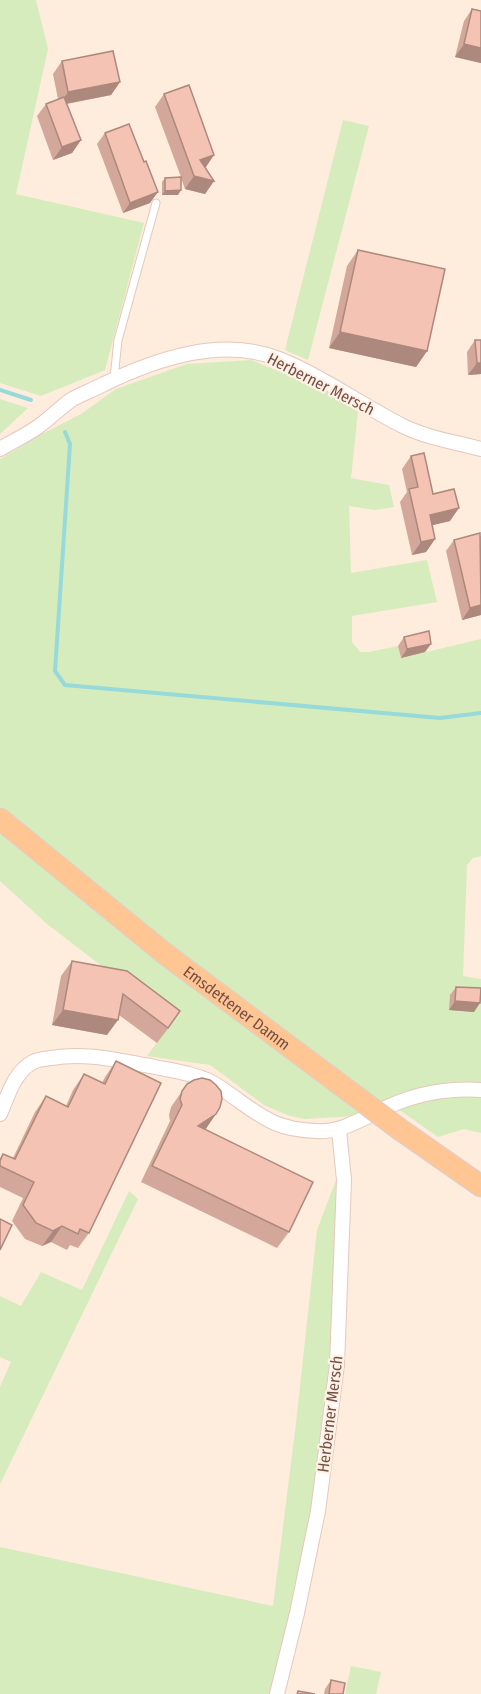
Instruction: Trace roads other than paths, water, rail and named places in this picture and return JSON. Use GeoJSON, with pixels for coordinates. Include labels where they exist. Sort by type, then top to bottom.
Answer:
{"type":"FeatureCollection","features":[{"type":"Feature","properties":{"kind":"main road","name":"Emsdettener Damm"},"geometry":{"type":"LineString","coordinates":[[0,819],[164,953],[398,1128],[481,1186]]}},
{"type":"Feature","properties":{"kind":"street","name":"Herberner Mersch"},"geometry":{"type":"LineString","coordinates":[[0,449],[38,427],[72,400],[140,368],[186,354],[226,350],[252,351],[279,359],[326,382],[403,426],[422,434],[481,449]]}},
{"type":"Feature","properties":{"kind":"street"},"geometry":{"type":"LineString","coordinates":[[0,1114],[18,1075],[34,1061],[70,1055],[96,1056],[183,1072],[207,1080],[269,1121],[293,1130],[318,1132],[339,1130],[412,1097],[438,1091],[481,1090]]}},
{"type":"Feature","properties":{"kind":"street","name":"Herberner Mersch"},"geometry":{"type":"LineString","coordinates":[[277,1694],[297,1613],[318,1511],[337,1365],[344,1180],[339,1130]]}},
{"type":"Feature","properties":{"kind":"lane"},"geometry":{"type":"LineString","coordinates":[[114,380],[118,340],[156,203]]}},
{"type":"Feature","properties":{"kind":"waterway"},"geometry":{"type":"LineString","coordinates":[[0,390],[31,400]]}},
{"type":"Feature","properties":{"kind":"waterway"},"geometry":{"type":"LineString","coordinates":[[65,432],[70,444],[55,671],[65,685],[440,718],[481,713]]}}]}
